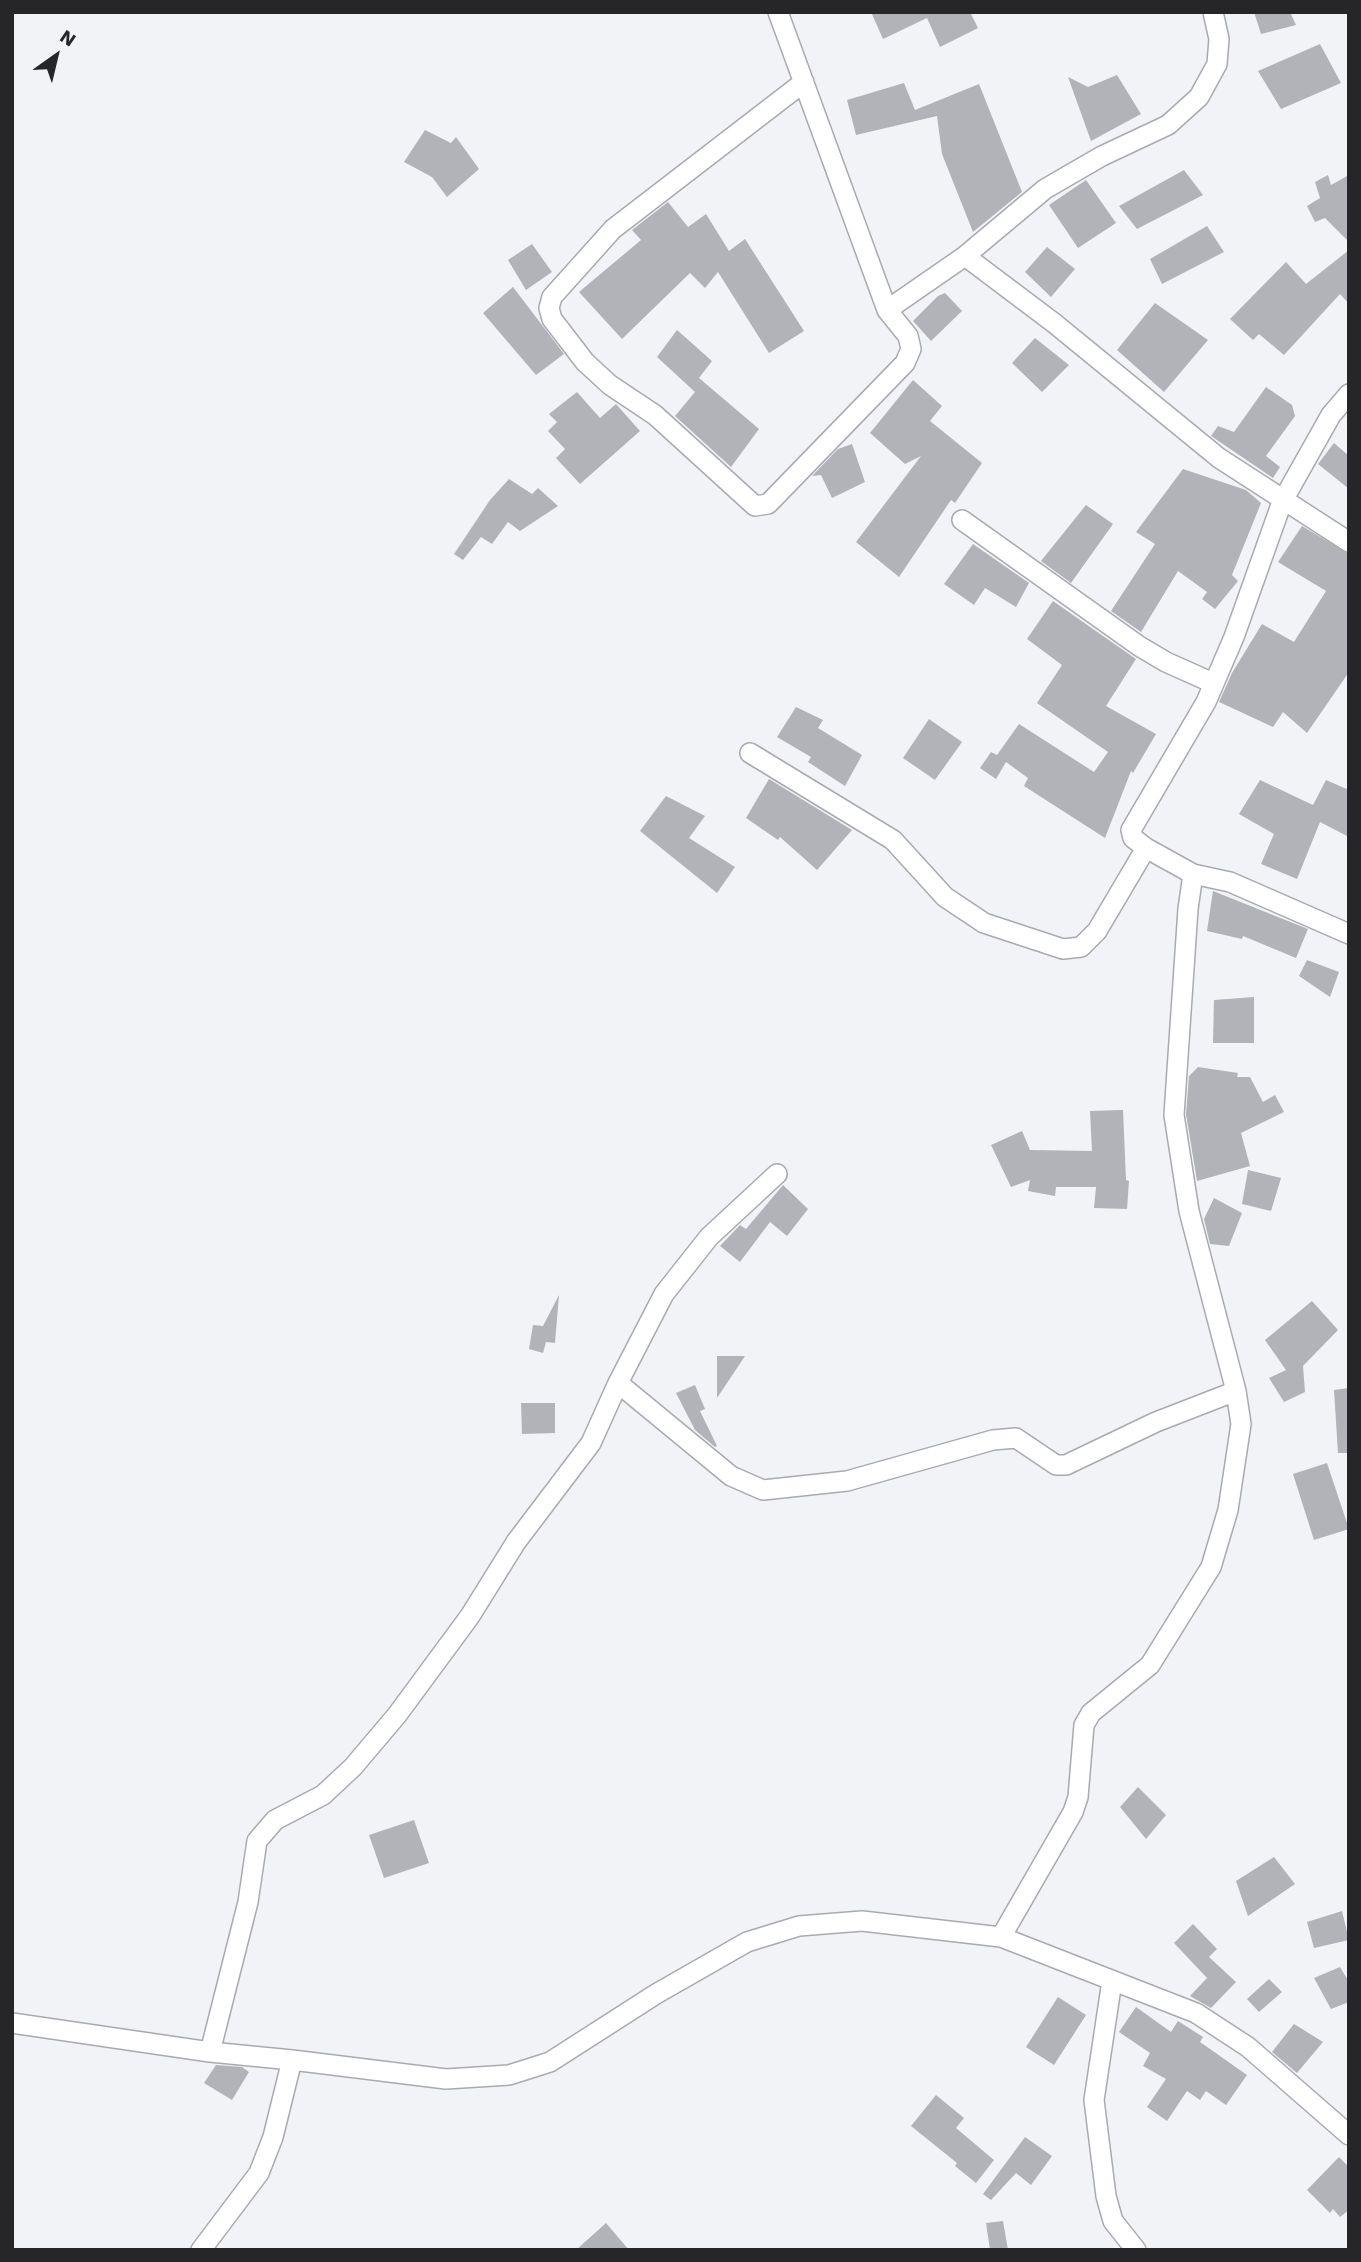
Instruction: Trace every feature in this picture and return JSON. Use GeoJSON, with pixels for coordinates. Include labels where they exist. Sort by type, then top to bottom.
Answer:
{"type":"FeatureCollection","features":[{"type":"Feature","properties":{"kind":"street"},"geometry":{"type":"LineString","coordinates":[[778,12],[804,82],[887,310],[908,336],[911,349],[905,363],[768,504],[755,506],[655,415],[610,385],[585,362],[551,318],[549,308],[552,297],[613,229],[804,82]]}},
{"type":"Feature","properties":{"kind":"street"},"geometry":{"type":"LineString","coordinates":[[887,310],[965,256],[1045,189],[1102,156],[1168,125],[1199,97],[1217,64],[1219,39],[1213,12]]}},
{"type":"Feature","properties":{"kind":"street"},"geometry":{"type":"LineString","coordinates":[[965,256],[1118,374],[1184,431],[1283,502],[1349,542]]}},
{"type":"Feature","properties":{"kind":"street"},"geometry":{"type":"LineString","coordinates":[[1349,394],[1331,415],[1283,502],[1234,637],[1213,684],[1131,830],[1133,838],[1146,848],[1194,874],[1230,882],[1349,934]]}},
{"type":"Feature","properties":{"kind":"street"},"geometry":{"type":"LineString","coordinates":[[962,520],[1139,646],[1166,663],[1213,684]]}},
{"type":"Feature","properties":{"kind":"street"},"geometry":{"type":"LineString","coordinates":[[750,754],[893,840],[945,897],[984,923],[1063,949],[1081,947],[1097,931],[1146,848]]}},
{"type":"Feature","properties":{"kind":"street"},"geometry":{"type":"LineString","coordinates":[[1002,1937],[1073,1812],[1078,1797],[1084,1725],[1091,1713],[1150,1665],[1211,1567],[1228,1510],[1241,1424],[1236,1391],[1189,1211],[1175,1127],[1188,909],[1194,874]]}},
{"type":"Feature","properties":{"kind":"street"},"geometry":{"type":"LineString","coordinates":[[210,2052],[248,1902],[257,1841],[275,1820],[323,1795],[353,1767],[397,1715],[470,1616],[516,1542],[591,1443],[618,1383],[664,1294],[709,1237],[777,1174]]}},
{"type":"Feature","properties":{"kind":"street"},"geometry":{"type":"LineString","coordinates":[[618,1383],[731,1476],[763,1490],[847,1481],[993,1440],[1016,1438],[1056,1465],[1066,1465],[1156,1422],[1236,1391]]}},
{"type":"Feature","properties":{"kind":"street"},"geometry":{"type":"LineString","coordinates":[[12,2023],[210,2052],[446,2079],[509,2075],[550,2062],[656,1994],[747,1942],[799,1926],[862,1921],[1002,1937],[1196,2013],[1238,2040],[1349,2134]]}},
{"type":"Feature","properties":{"kind":"street"},"geometry":{"type":"LineString","coordinates":[[1112,1981],[1094,2100],[1106,2196],[1113,2221],[1136,2250]]}},
{"type":"Feature","properties":{"kind":"street"},"geometry":{"type":"LineString","coordinates":[[201,2250],[260,2173],[292,2060]]}},
{"type":"Feature","properties":{"kind":"building"},"geometry":{"type":"Polygon","coordinates":[[[871,12],[970,12],[978,28],[940,47],[927,18],[883,39],[871,12]]]}},
{"type":"Feature","properties":{"kind":"building"},"geometry":{"type":"Polygon","coordinates":[[[1254,12],[1290,12],[1296,25],[1261,34],[1254,12]]]}},
{"type":"Feature","properties":{"kind":"building"},"geometry":{"type":"Polygon","coordinates":[[[1320,44],[1341,83],[1281,109],[1258,71],[1320,44]]]}},
{"type":"Feature","properties":{"kind":"building"},"geometry":{"type":"Polygon","coordinates":[[[1117,75],[1141,114],[1091,141],[1068,77],[1088,87],[1117,75]]]}},
{"type":"Feature","properties":{"kind":"building"},"geometry":{"type":"Polygon","coordinates":[[[904,83],[915,110],[979,84],[1022,192],[973,232],[942,154],[937,116],[856,135],[847,100],[904,83]]]}},
{"type":"Feature","properties":{"kind":"building"},"geometry":{"type":"Polygon","coordinates":[[[425,130],[451,143],[456,137],[479,169],[447,197],[432,177],[404,162],[425,130]]]}},
{"type":"Feature","properties":{"kind":"building"},"geometry":{"type":"Polygon","coordinates":[[[1184,170],[1203,195],[1137,229],[1119,206],[1184,170]]]}},
{"type":"Feature","properties":{"kind":"building"},"geometry":{"type":"Polygon","coordinates":[[[1328,175],[1331,185],[1349,175],[1349,242],[1325,218],[1315,222],[1307,206],[1320,198],[1315,182],[1328,175]]]}},
{"type":"Feature","properties":{"kind":"building"},"geometry":{"type":"Polygon","coordinates":[[[1086,180],[1116,223],[1078,248],[1049,205],[1086,180]]]}},
{"type":"Feature","properties":{"kind":"building"},"geometry":{"type":"Polygon","coordinates":[[[668,202],[688,227],[706,214],[729,251],[745,239],[804,331],[769,353],[718,272],[705,288],[690,273],[622,339],[579,292],[641,240],[632,230],[668,202]]]}},
{"type":"Feature","properties":{"kind":"building"},"geometry":{"type":"Polygon","coordinates":[[[1207,226],[1224,252],[1162,284],[1150,259],[1207,226]]]}},
{"type":"Feature","properties":{"kind":"building"},"geometry":{"type":"Polygon","coordinates":[[[532,244],[552,272],[526,290],[508,260],[532,244]]]}},
{"type":"Feature","properties":{"kind":"building"},"geometry":{"type":"Polygon","coordinates":[[[1047,247],[1075,269],[1051,297],[1025,272],[1047,247]]]}},
{"type":"Feature","properties":{"kind":"building"},"geometry":{"type":"Polygon","coordinates":[[[1349,250],[1349,304],[1340,294],[1284,355],[1259,334],[1253,340],[1230,319],[1286,262],[1306,284],[1349,250]]]}},
{"type":"Feature","properties":{"kind":"building"},"geometry":{"type":"Polygon","coordinates":[[[513,287],[564,354],[536,375],[483,313],[513,287]]]}},
{"type":"Feature","properties":{"kind":"building"},"geometry":{"type":"Polygon","coordinates":[[[945,293],[962,311],[931,341],[913,321],[938,296],[945,293]]]}},
{"type":"Feature","properties":{"kind":"building"},"geometry":{"type":"Polygon","coordinates":[[[1155,303],[1208,340],[1164,392],[1117,350],[1155,303]]]}},
{"type":"Feature","properties":{"kind":"building"},"geometry":{"type":"Polygon","coordinates":[[[677,330],[712,361],[699,378],[759,429],[731,467],[675,416],[695,392],[657,357],[677,330]]]}},
{"type":"Feature","properties":{"kind":"building"},"geometry":{"type":"Polygon","coordinates":[[[1035,338],[1069,365],[1042,392],[1012,363],[1035,338]]]}},
{"type":"Feature","properties":{"kind":"building"},"geometry":{"type":"Polygon","coordinates":[[[913,380],[942,406],[930,421],[982,463],[955,503],[951,500],[899,577],[856,542],[921,456],[905,464],[870,433],[913,380]]]}},
{"type":"Feature","properties":{"kind":"building"},"geometry":{"type":"Polygon","coordinates":[[[1266,387],[1292,405],[1295,416],[1266,456],[1280,467],[1273,478],[1211,436],[1218,426],[1234,432],[1266,387]]]}},
{"type":"Feature","properties":{"kind":"building"},"geometry":{"type":"Polygon","coordinates":[[[577,392],[600,418],[616,404],[640,431],[580,484],[556,458],[565,449],[548,431],[557,422],[549,414],[577,392]]]}},
{"type":"Feature","properties":{"kind":"building"},"geometry":{"type":"Polygon","coordinates":[[[1334,443],[1349,456],[1349,489],[1318,464],[1334,443]]]}},
{"type":"Feature","properties":{"kind":"building"},"geometry":{"type":"Polygon","coordinates":[[[852,444],[865,482],[832,498],[821,475],[812,476],[838,449],[852,444]]]}},
{"type":"Feature","properties":{"kind":"building"},"geometry":{"type":"Polygon","coordinates":[[[1183,469],[1246,490],[1261,503],[1232,575],[1238,581],[1215,609],[1202,599],[1207,592],[1178,571],[1141,632],[1111,611],[1155,544],[1136,532],[1183,469]]]}},
{"type":"Feature","properties":{"kind":"building"},"geometry":{"type":"Polygon","coordinates":[[[509,479],[532,494],[538,488],[558,506],[520,531],[508,522],[492,544],[481,537],[463,560],[454,554],[490,500],[509,479]]]}},
{"type":"Feature","properties":{"kind":"building"},"geometry":{"type":"Polygon","coordinates":[[[1086,505],[1113,524],[1071,583],[1041,561],[1086,505]]]}},
{"type":"Feature","properties":{"kind":"building"},"geometry":{"type":"Polygon","coordinates":[[[1302,526],[1349,554],[1349,672],[1307,733],[1283,712],[1273,727],[1219,702],[1232,673],[1262,624],[1294,642],[1326,591],[1278,562],[1302,526]]]}},
{"type":"Feature","properties":{"kind":"building"},"geometry":{"type":"Polygon","coordinates":[[[973,544],[1029,583],[1016,607],[985,588],[974,605],[944,584],[973,544]]]}},
{"type":"Feature","properties":{"kind":"building"},"geometry":{"type":"Polygon","coordinates":[[[1053,601],[1136,659],[1106,706],[1156,734],[1133,773],[1131,771],[1105,838],[1024,786],[1028,778],[1006,762],[996,779],[980,768],[991,752],[997,755],[1019,724],[1094,772],[1108,752],[1037,703],[1062,665],[1027,639],[1053,601]]]}},
{"type":"Feature","properties":{"kind":"building"},"geometry":{"type":"Polygon","coordinates":[[[796,707],[823,720],[818,728],[862,755],[845,786],[808,762],[811,757],[777,737],[796,707]]]}},
{"type":"Feature","properties":{"kind":"building"},"geometry":{"type":"Polygon","coordinates":[[[929,719],[962,742],[935,780],[903,758],[929,719]]]}},
{"type":"Feature","properties":{"kind":"building"},"geometry":{"type":"Polygon","coordinates":[[[769,779],[852,830],[817,870],[780,837],[778,840],[746,818],[769,779]]]}},
{"type":"Feature","properties":{"kind":"building"},"geometry":{"type":"Polygon","coordinates":[[[1260,780],[1313,805],[1326,780],[1349,790],[1349,837],[1320,822],[1297,879],[1261,864],[1274,834],[1239,814],[1260,780]]]}},
{"type":"Feature","properties":{"kind":"building"},"geometry":{"type":"Polygon","coordinates":[[[666,796],[705,816],[689,838],[735,867],[717,893],[640,831],[666,796]]]}},
{"type":"Feature","properties":{"kind":"building"},"geometry":{"type":"Polygon","coordinates":[[[1213,891],[1308,929],[1296,958],[1243,936],[1242,939],[1207,931],[1213,891]]]}},
{"type":"Feature","properties":{"kind":"building"},"geometry":{"type":"Polygon","coordinates":[[[1307,960],[1339,972],[1330,997],[1299,976],[1307,960]]]}},
{"type":"Feature","properties":{"kind":"building"},"geometry":{"type":"Polygon","coordinates":[[[1254,997],[1254,1043],[1213,1043],[1214,1000],[1254,997]]]}},
{"type":"Feature","properties":{"kind":"building"},"geometry":{"type":"Polygon","coordinates":[[[1198,1067],[1238,1073],[1237,1077],[1250,1077],[1263,1102],[1275,1095],[1284,1112],[1241,1133],[1250,1166],[1197,1181],[1186,1114],[1189,1076],[1198,1067]]]}},
{"type":"Feature","properties":{"kind":"building"},"geometry":{"type":"Polygon","coordinates":[[[1123,1110],[1126,1180],[1129,1181],[1127,1209],[1094,1208],[1096,1187],[1056,1187],[1055,1196],[1028,1191],[1030,1180],[1011,1187],[991,1145],[1022,1131],[1030,1150],[1092,1151],[1090,1111],[1123,1110]]]}},
{"type":"Feature","properties":{"kind":"building"},"geometry":{"type":"Polygon","coordinates":[[[1248,1170],[1281,1178],[1271,1211],[1242,1204],[1248,1170]]]}},
{"type":"Feature","properties":{"kind":"building"},"geometry":{"type":"Polygon","coordinates":[[[783,1185],[808,1209],[787,1236],[770,1222],[740,1262],[720,1246],[740,1225],[746,1229],[783,1185]]]}},
{"type":"Feature","properties":{"kind":"building"},"geometry":{"type":"Polygon","coordinates":[[[1214,1198],[1242,1213],[1229,1246],[1210,1244],[1204,1219],[1214,1198]]]}},
{"type":"Feature","properties":{"kind":"building"},"geometry":{"type":"Polygon","coordinates":[[[559,1295],[555,1343],[546,1342],[543,1353],[529,1349],[533,1325],[543,1326],[559,1295]]]}},
{"type":"Feature","properties":{"kind":"building"},"geometry":{"type":"Polygon","coordinates":[[[1312,1301],[1338,1330],[1303,1366],[1305,1392],[1284,1402],[1269,1378],[1286,1370],[1265,1340],[1312,1301]]]}},
{"type":"Feature","properties":{"kind":"building"},"geometry":{"type":"Polygon","coordinates":[[[717,1356],[745,1356],[717,1398],[717,1356]]]}},
{"type":"Feature","properties":{"kind":"building"},"geometry":{"type":"Polygon","coordinates":[[[695,1385],[705,1409],[700,1411],[717,1446],[715,1447],[695,1430],[676,1393],[695,1385]]]}},
{"type":"Feature","properties":{"kind":"building"},"geometry":{"type":"Polygon","coordinates":[[[1349,1388],[1349,1453],[1338,1453],[1334,1390],[1349,1388]]]}},
{"type":"Feature","properties":{"kind":"building"},"geometry":{"type":"Polygon","coordinates":[[[521,1403],[555,1403],[555,1433],[522,1434],[521,1403]]]}},
{"type":"Feature","properties":{"kind":"building"},"geometry":{"type":"Polygon","coordinates":[[[1327,1463],[1349,1529],[1314,1540],[1293,1474],[1327,1463]]]}},
{"type":"Feature","properties":{"kind":"building"},"geometry":{"type":"Polygon","coordinates":[[[1138,1787],[1166,1815],[1146,1839],[1120,1807],[1138,1787]]]}},
{"type":"Feature","properties":{"kind":"building"},"geometry":{"type":"Polygon","coordinates":[[[414,1820],[429,1863],[384,1878],[369,1835],[414,1820]]]}},
{"type":"Feature","properties":{"kind":"building"},"geometry":{"type":"Polygon","coordinates":[[[1274,1857],[1295,1884],[1248,1916],[1236,1881],[1274,1857]]]}},
{"type":"Feature","properties":{"kind":"building"},"geometry":{"type":"Polygon","coordinates":[[[1342,1911],[1349,1940],[1314,1948],[1307,1922],[1342,1911]]]}},
{"type":"Feature","properties":{"kind":"building"},"geometry":{"type":"Polygon","coordinates":[[[1193,1924],[1217,1949],[1209,1957],[1236,1982],[1211,2008],[1190,1996],[1207,1978],[1174,1943],[1193,1924]]]}},
{"type":"Feature","properties":{"kind":"building"},"geometry":{"type":"Polygon","coordinates":[[[1340,1967],[1349,1982],[1349,2002],[1331,2009],[1314,1978],[1340,1967]]]}},
{"type":"Feature","properties":{"kind":"building"},"geometry":{"type":"Polygon","coordinates":[[[1269,1979],[1282,1992],[1259,2012],[1247,1999],[1269,1979]]]}},
{"type":"Feature","properties":{"kind":"building"},"geometry":{"type":"Polygon","coordinates":[[[1058,1997],[1086,2015],[1054,2065],[1026,2047],[1058,1997]]]}},
{"type":"Feature","properties":{"kind":"building"},"geometry":{"type":"Polygon","coordinates":[[[1136,2007],[1171,2032],[1178,2021],[1203,2037],[1200,2042],[1247,2075],[1226,2105],[1206,2091],[1200,2100],[1187,2091],[1167,2121],[1147,2107],[1166,2079],[1143,2066],[1150,2053],[1119,2032],[1136,2007]]]}},
{"type":"Feature","properties":{"kind":"building"},"geometry":{"type":"Polygon","coordinates":[[[1294,2024],[1323,2042],[1297,2073],[1272,2052],[1294,2024]]]}},
{"type":"Feature","properties":{"kind":"building"},"geometry":{"type":"Polygon","coordinates":[[[216,2065],[242,2067],[249,2072],[232,2100],[204,2083],[216,2065]]]}},
{"type":"Feature","properties":{"kind":"building"},"geometry":{"type":"Polygon","coordinates":[[[936,2095],[964,2118],[956,2128],[994,2160],[976,2183],[955,2166],[957,2163],[911,2126],[936,2095]]]}},
{"type":"Feature","properties":{"kind":"building"},"geometry":{"type":"Polygon","coordinates":[[[1025,2137],[1052,2156],[1031,2185],[1016,2173],[991,2200],[983,2194],[1025,2137]]]}},
{"type":"Feature","properties":{"kind":"building"},"geometry":{"type":"Polygon","coordinates":[[[1339,2157],[1349,2167],[1349,2210],[1340,2217],[1333,2209],[1330,2213],[1307,2190],[1339,2157]]]}},
{"type":"Feature","properties":{"kind":"building"},"geometry":{"type":"Polygon","coordinates":[[[1003,2221],[1008,2250],[990,2250],[986,2223],[1003,2221]]]}},
{"type":"Feature","properties":{"kind":"building"},"geometry":{"type":"Polygon","coordinates":[[[606,2223],[629,2250],[576,2250],[606,2223]]]}}]}
